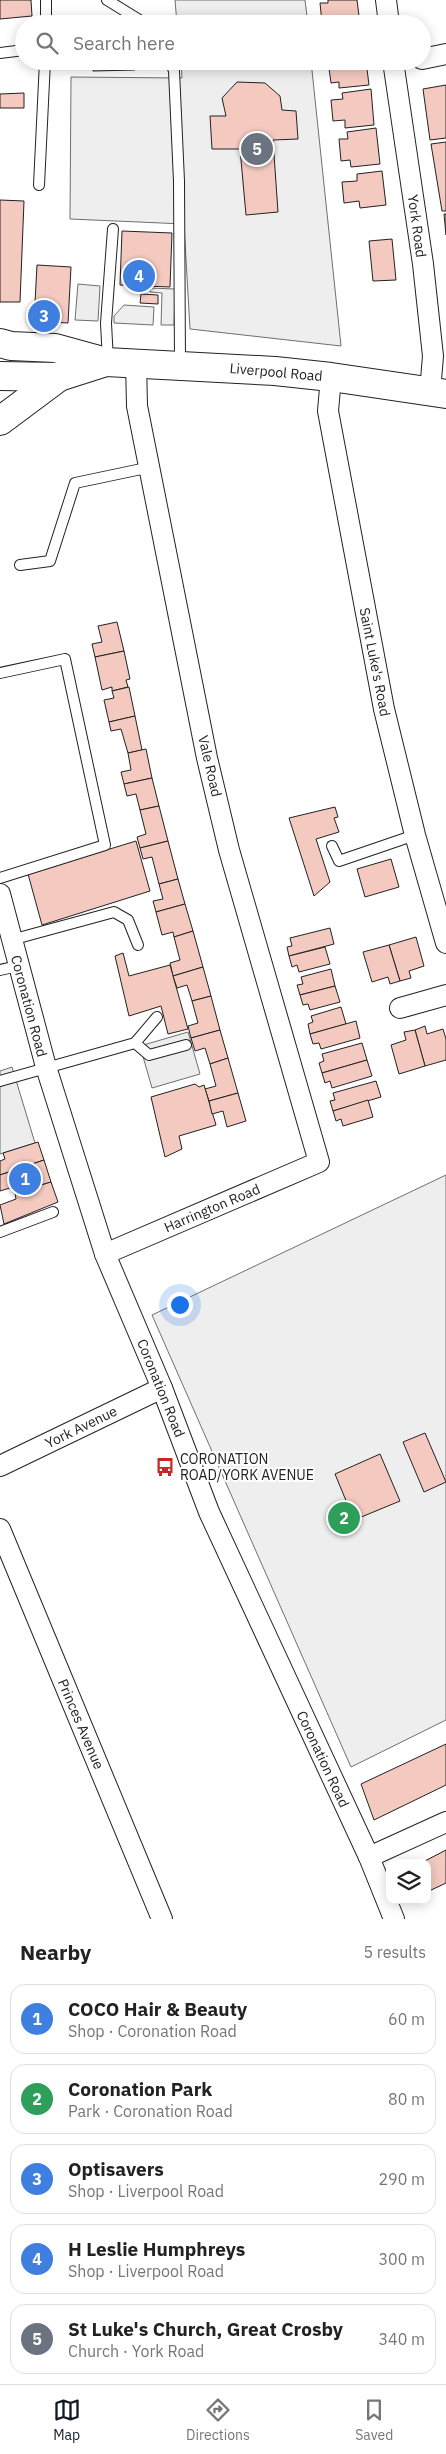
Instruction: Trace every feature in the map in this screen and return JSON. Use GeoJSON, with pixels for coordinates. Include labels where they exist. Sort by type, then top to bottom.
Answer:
{"type":"FeatureCollection","features":[{"type":"Feature","properties":{"kind":"main road","name":"Liverpool Road"},"geometry":{"type":"LineString","coordinates":[[0,343],[11,346],[55,348],[107,362],[136,362],[331,377],[438,393]]}},
{"type":"Feature","properties":{"kind":"main road","name":"Liverpool Road"},"geometry":{"type":"LineString","coordinates":[[0,376],[59,377],[107,362]]}},
{"type":"Feature","properties":{"kind":"main road"},"geometry":{"type":"LineString","coordinates":[[0,421],[59,377]]}},
{"type":"Feature","properties":{"kind":"street"},"geometry":{"type":"LineString","coordinates":[[386,0],[388,15]]}},
{"type":"Feature","properties":{"kind":"street"},"geometry":{"type":"LineString","coordinates":[[431,57],[446,54]]}},
{"type":"Feature","properties":{"kind":"street","name":"York Road"},"geometry":{"type":"LineString","coordinates":[[400,70],[438,393]]}},
{"type":"Feature","properties":{"kind":"street","name":"Vale Road"},"geometry":{"type":"LineString","coordinates":[[136,362],[137,406],[151,467],[207,758],[218,804],[319,1162]]}},
{"type":"Feature","properties":{"kind":"street","name":"Saint Luke's Road"},"geometry":{"type":"LineString","coordinates":[[331,377],[328,411],[384,709],[415,836],[446,942]]}},
{"type":"Feature","properties":{"kind":"street","name":"Coronation Road"},"geometry":{"type":"LineString","coordinates":[[0,894],[11,940],[9,968],[46,1067],[105,1254],[162,1388],[209,1512],[369,1857],[394,1919]]}},
{"type":"Feature","properties":{"kind":"street"},"geometry":{"type":"LineString","coordinates":[[400,1008],[446,995]]}},
{"type":"Feature","properties":{"kind":"street","name":"Harrington Road"},"geometry":{"type":"LineString","coordinates":[[105,1254],[319,1162]]}},
{"type":"Feature","properties":{"kind":"street","name":"York Avenue"},"geometry":{"type":"LineString","coordinates":[[0,1466],[162,1388]]}},
{"type":"Feature","properties":{"kind":"street","name":"Princes Avenue"},"geometry":{"type":"LineString","coordinates":[[0,1529],[162,1919]]}},
{"type":"Feature","properties":{"kind":"street"},"geometry":{"type":"LineString","coordinates":[[369,1857],[446,1822]]}},
{"type":"Feature","properties":{"kind":"lane"},"geometry":{"type":"LineString","coordinates":[[46,0],[46,15]]}},
{"type":"Feature","properties":{"kind":"lane"},"geometry":{"type":"LineString","coordinates":[[107,0],[131,15]]}},
{"type":"Feature","properties":{"kind":"lane"},"geometry":{"type":"LineString","coordinates":[[0,53],[15,51]]}},
{"type":"Feature","properties":{"kind":"lane"},"geometry":{"type":"LineString","coordinates":[[39,185],[45,70]]}},
{"type":"Feature","properties":{"kind":"lane"},"geometry":{"type":"LineString","coordinates":[[174,70],[179,181],[180,365]]}},
{"type":"Feature","properties":{"kind":"lane"},"geometry":{"type":"LineString","coordinates":[[107,362],[106,323],[114,229]]}},
{"type":"Feature","properties":{"kind":"lane"},"geometry":{"type":"LineString","coordinates":[[20,565],[50,562],[75,483],[151,467]]}},
{"type":"Feature","properties":{"kind":"lane"},"geometry":{"type":"LineString","coordinates":[[0,673],[66,659],[105,846],[0,878]]}},
{"type":"Feature","properties":{"kind":"lane"},"geometry":{"type":"LineString","coordinates":[[332,846],[339,861],[415,836]]}},
{"type":"Feature","properties":{"kind":"lane"},"geometry":{"type":"LineString","coordinates":[[11,940],[114,912],[128,920],[138,945]]}},
{"type":"Feature","properties":{"kind":"lane"},"geometry":{"type":"LineString","coordinates":[[0,1081],[135,1043],[157,1017]]}},
{"type":"Feature","properties":{"kind":"lane"},"geometry":{"type":"LineString","coordinates":[[135,1043],[149,1055],[186,1045]]}},
{"type":"Feature","properties":{"kind":"lane"},"geometry":{"type":"LineString","coordinates":[[0,1232],[53,1212]]}},
{"type":"Feature","properties":{"kind":"shaded area"},"geometry":{"type":"Polygon","coordinates":[[[175,0],[305,0],[307,15],[176,15],[175,0]]]}},
{"type":"Feature","properties":{"kind":"shaded area"},"geometry":{"type":"Polygon","coordinates":[[[182,70],[312,70],[341,346],[190,329],[184,224],[70,219],[71,77],[182,78],[182,70]]]}},
{"type":"Feature","properties":{"kind":"shaded area"},"geometry":{"type":"Polygon","coordinates":[[[78,284],[100,286],[98,321],[75,320],[78,284]]]}},
{"type":"Feature","properties":{"kind":"shaded area"},"geometry":{"type":"Polygon","coordinates":[[[150,288],[175,289],[174,325],[161,325],[162,293],[150,292],[150,288]]]}},
{"type":"Feature","properties":{"kind":"shaded area"},"geometry":{"type":"Polygon","coordinates":[[[124,305],[154,307],[153,325],[114,323],[114,316],[124,305]]]}},
{"type":"Feature","properties":{"kind":"shaded area"},"geometry":{"type":"Polygon","coordinates":[[[188,1032],[200,1074],[152,1088],[140,1046],[188,1032]]]}},
{"type":"Feature","properties":{"kind":"shaded area"},"geometry":{"type":"Polygon","coordinates":[[[12,1067],[35,1143],[0,1154],[0,1071],[12,1067]]]}},
{"type":"Feature","properties":{"kind":"shaded area"},"geometry":{"type":"Polygon","coordinates":[[[446,1175],[446,1720],[351,1767],[152,1315],[446,1175]]]}},
{"type":"Feature","properties":{"kind":"building"},"geometry":{"type":"Polygon","coordinates":[[[0,0],[31,0],[32,15],[15,15],[15,18],[0,19],[0,0]]]}},
{"type":"Feature","properties":{"kind":"building"},"geometry":{"type":"Polygon","coordinates":[[[328,0],[357,0],[359,15],[321,15],[320,3],[328,3],[328,0]]]}},
{"type":"Feature","properties":{"kind":"building"},"geometry":{"type":"Polygon","coordinates":[[[93,70],[135,70],[93,71],[93,70]]]}},
{"type":"Feature","properties":{"kind":"building"},"geometry":{"type":"Polygon","coordinates":[[[329,70],[367,70],[369,85],[339,88],[339,82],[331,83],[329,70]]]}},
{"type":"Feature","properties":{"kind":"building"},"geometry":{"type":"Polygon","coordinates":[[[237,82],[265,83],[280,96],[282,110],[296,111],[298,139],[273,140],[278,212],[246,215],[240,149],[212,149],[210,116],[226,116],[222,98],[237,82]]]}},
{"type":"Feature","properties":{"kind":"building"},"geometry":{"type":"Polygon","coordinates":[[[446,85],[446,138],[430,140],[423,89],[446,85]]]}},
{"type":"Feature","properties":{"kind":"building"},"geometry":{"type":"Polygon","coordinates":[[[371,89],[374,125],[345,128],[345,120],[333,121],[331,100],[343,99],[342,93],[371,89]]]}},
{"type":"Feature","properties":{"kind":"building"},"geometry":{"type":"Polygon","coordinates":[[[24,93],[24,108],[0,108],[0,94],[24,93]]]}},
{"type":"Feature","properties":{"kind":"building"},"geometry":{"type":"Polygon","coordinates":[[[376,128],[380,164],[351,167],[350,160],[341,161],[339,139],[348,139],[347,132],[376,128]]]}},
{"type":"Feature","properties":{"kind":"building"},"geometry":{"type":"Polygon","coordinates":[[[446,142],[446,211],[442,211],[431,144],[446,142]]]}},
{"type":"Feature","properties":{"kind":"building"},"geometry":{"type":"Polygon","coordinates":[[[382,171],[386,205],[360,208],[359,201],[344,203],[342,182],[357,181],[357,174],[382,171]]]}},
{"type":"Feature","properties":{"kind":"building"},"geometry":{"type":"Polygon","coordinates":[[[0,200],[24,201],[20,302],[0,302],[0,200]]]}},
{"type":"Feature","properties":{"kind":"building"},"geometry":{"type":"Polygon","coordinates":[[[444,214],[446,214],[446,235],[444,214]]]}},
{"type":"Feature","properties":{"kind":"building"},"geometry":{"type":"Polygon","coordinates":[[[122,231],[172,233],[170,287],[120,285],[122,231]]]}},
{"type":"Feature","properties":{"kind":"building"},"geometry":{"type":"Polygon","coordinates":[[[392,239],[396,280],[373,281],[369,241],[392,239]]]}},
{"type":"Feature","properties":{"kind":"building"},"geometry":{"type":"Polygon","coordinates":[[[37,265],[71,267],[68,323],[34,321],[37,265]]]}},
{"type":"Feature","properties":{"kind":"building"},"geometry":{"type":"Polygon","coordinates":[[[141,294],[158,295],[158,304],[140,303],[141,294]]]}},
{"type":"Feature","properties":{"kind":"building"},"geometry":{"type":"Polygon","coordinates":[[[117,622],[124,651],[95,657],[92,644],[102,642],[98,626],[117,622]]]}},
{"type":"Feature","properties":{"kind":"building"},"geometry":{"type":"Polygon","coordinates":[[[124,651],[130,679],[126,680],[128,687],[112,691],[112,687],[102,690],[95,657],[124,651]]]}},
{"type":"Feature","properties":{"kind":"building"},"geometry":{"type":"Polygon","coordinates":[[[129,687],[135,716],[109,722],[104,700],[114,698],[112,691],[129,687]]]}},
{"type":"Feature","properties":{"kind":"building"},"geometry":{"type":"Polygon","coordinates":[[[135,716],[142,750],[128,753],[121,729],[111,731],[109,722],[135,716]]]}},
{"type":"Feature","properties":{"kind":"building"},"geometry":{"type":"Polygon","coordinates":[[[146,749],[152,778],[124,784],[121,772],[131,770],[128,753],[146,749]]]}},
{"type":"Feature","properties":{"kind":"building"},"geometry":{"type":"Polygon","coordinates":[[[152,778],[159,806],[140,810],[136,794],[127,796],[124,784],[152,778]]]}},
{"type":"Feature","properties":{"kind":"building"},"geometry":{"type":"Polygon","coordinates":[[[159,806],[168,841],[140,848],[137,837],[146,834],[140,810],[159,806]]]}},
{"type":"Feature","properties":{"kind":"building"},"geometry":{"type":"Polygon","coordinates":[[[335,807],[338,817],[334,818],[339,832],[316,839],[330,882],[314,896],[289,818],[335,807]]]}},
{"type":"Feature","properties":{"kind":"building"},"geometry":{"type":"Polygon","coordinates":[[[136,841],[150,891],[42,925],[28,874],[136,841]]]}},
{"type":"Feature","properties":{"kind":"building"},"geometry":{"type":"Polygon","coordinates":[[[168,841],[178,879],[159,884],[152,857],[143,859],[140,848],[168,841]]]}},
{"type":"Feature","properties":{"kind":"building"},"geometry":{"type":"Polygon","coordinates":[[[391,859],[399,887],[365,897],[357,869],[391,859]]]}},
{"type":"Feature","properties":{"kind":"building"},"geometry":{"type":"Polygon","coordinates":[[[178,879],[185,904],[156,912],[153,901],[163,899],[159,884],[178,879]]]}},
{"type":"Feature","properties":{"kind":"building"},"geometry":{"type":"Polygon","coordinates":[[[185,904],[193,931],[174,937],[173,932],[162,935],[156,912],[185,904]]]}},
{"type":"Feature","properties":{"kind":"building"},"geometry":{"type":"Polygon","coordinates":[[[330,928],[334,944],[289,956],[287,947],[292,946],[290,938],[330,928]]]}},
{"type":"Feature","properties":{"kind":"building"},"geometry":{"type":"Polygon","coordinates":[[[193,931],[203,967],[173,976],[170,963],[180,960],[174,937],[193,931]]]}},
{"type":"Feature","properties":{"kind":"building"},"geometry":{"type":"Polygon","coordinates":[[[416,937],[424,966],[409,971],[411,978],[400,981],[389,945],[416,937]]]}},
{"type":"Feature","properties":{"kind":"building"},"geometry":{"type":"Polygon","coordinates":[[[389,945],[400,981],[390,984],[388,977],[372,982],[363,952],[389,945]]]}},
{"type":"Feature","properties":{"kind":"building"},"geometry":{"type":"Polygon","coordinates":[[[325,947],[330,964],[299,972],[297,965],[292,967],[289,956],[325,947]]]}},
{"type":"Feature","properties":{"kind":"building"},"geometry":{"type":"Polygon","coordinates":[[[123,953],[129,976],[170,965],[188,1029],[168,1034],[161,1006],[129,1016],[115,956],[123,953]]]}},
{"type":"Feature","properties":{"kind":"building"},"geometry":{"type":"Polygon","coordinates":[[[203,967],[211,996],[192,1001],[187,985],[177,988],[173,976],[203,967]]]}},
{"type":"Feature","properties":{"kind":"building"},"geometry":{"type":"Polygon","coordinates":[[[331,969],[335,986],[300,995],[297,985],[303,984],[301,977],[331,969]]]}},
{"type":"Feature","properties":{"kind":"building"},"geometry":{"type":"Polygon","coordinates":[[[335,986],[340,1002],[310,1010],[308,1004],[303,1005],[300,995],[335,986]]]}},
{"type":"Feature","properties":{"kind":"building"},"geometry":{"type":"Polygon","coordinates":[[[211,996],[220,1030],[191,1038],[188,1026],[198,1023],[192,1001],[211,996]]]}},
{"type":"Feature","properties":{"kind":"building"},"geometry":{"type":"Polygon","coordinates":[[[341,1007],[346,1024],[310,1034],[308,1024],[313,1022],[311,1016],[341,1007]]]}},
{"type":"Feature","properties":{"kind":"building"},"geometry":{"type":"Polygon","coordinates":[[[356,1021],[360,1038],[321,1049],[319,1043],[313,1044],[310,1034],[356,1021]]]}},
{"type":"Feature","properties":{"kind":"building"},"geometry":{"type":"Polygon","coordinates":[[[425,1026],[427,1034],[443,1029],[446,1039],[446,1060],[425,1066],[415,1030],[425,1026]]]}},
{"type":"Feature","properties":{"kind":"building"},"geometry":{"type":"Polygon","coordinates":[[[220,1030],[228,1058],[210,1064],[205,1048],[195,1051],[191,1038],[220,1030]]]}},
{"type":"Feature","properties":{"kind":"building"},"geometry":{"type":"Polygon","coordinates":[[[415,1030],[425,1066],[399,1074],[391,1045],[406,1040],[404,1032],[415,1030]]]}},
{"type":"Feature","properties":{"kind":"building"},"geometry":{"type":"Polygon","coordinates":[[[362,1043],[367,1060],[322,1073],[319,1063],[324,1061],[322,1054],[362,1043]]]}},
{"type":"Feature","properties":{"kind":"building"},"geometry":{"type":"Polygon","coordinates":[[[228,1058],[238,1093],[209,1101],[205,1089],[216,1086],[210,1064],[228,1058]]]}},
{"type":"Feature","properties":{"kind":"building"},"geometry":{"type":"Polygon","coordinates":[[[367,1060],[372,1076],[332,1088],[330,1081],[325,1083],[322,1073],[367,1060]]]}},
{"type":"Feature","properties":{"kind":"building"},"geometry":{"type":"Polygon","coordinates":[[[376,1081],[381,1097],[333,1111],[330,1101],[335,1100],[333,1093],[376,1081]]]}},
{"type":"Feature","properties":{"kind":"building"},"geometry":{"type":"Polygon","coordinates":[[[195,1084],[199,1087],[204,1085],[216,1125],[179,1136],[182,1149],[165,1157],[151,1097],[195,1084]]]}},
{"type":"Feature","properties":{"kind":"building"},"geometry":{"type":"Polygon","coordinates":[[[238,1093],[246,1121],[227,1127],[223,1111],[212,1114],[209,1101],[238,1093]]]}},
{"type":"Feature","properties":{"kind":"building"},"geometry":{"type":"Polygon","coordinates":[[[368,1100],[373,1117],[343,1126],[341,1119],[336,1121],[333,1111],[368,1100]]]}},
{"type":"Feature","properties":{"kind":"building"},"geometry":{"type":"Polygon","coordinates":[[[38,1142],[44,1160],[0,1175],[0,1161],[5,1159],[3,1153],[38,1142]]]}},
{"type":"Feature","properties":{"kind":"building"},"geometry":{"type":"Polygon","coordinates":[[[44,1160],[51,1182],[15,1193],[13,1187],[0,1191],[0,1175],[44,1160]]]}},
{"type":"Feature","properties":{"kind":"building"},"geometry":{"type":"Polygon","coordinates":[[[51,1182],[58,1202],[4,1224],[0,1205],[16,1199],[15,1193],[51,1182]]]}},
{"type":"Feature","properties":{"kind":"building"},"geometry":{"type":"Polygon","coordinates":[[[425,1433],[446,1482],[424,1492],[403,1442],[425,1433]]]}},
{"type":"Feature","properties":{"kind":"building"},"geometry":{"type":"Polygon","coordinates":[[[380,1454],[400,1501],[354,1520],[335,1474],[380,1454]]]}},
{"type":"Feature","properties":{"kind":"building"},"geometry":{"type":"Polygon","coordinates":[[[446,1744],[446,1785],[374,1820],[361,1784],[446,1744]]]}},
{"type":"Feature","properties":{"kind":"building"},"geometry":{"type":"Polygon","coordinates":[[[446,1850],[446,1883],[431,1890],[431,1859],[429,1859],[446,1850]]]}},
{"type":"Feature","properties":{"kind":"place","name":"St Luke's Church, Great Crosby"},"geometry":{"type":"Point","coordinates":[257,149]}},
{"type":"Feature","properties":{"kind":"place","name":"H Leslie Humphreys"},"geometry":{"type":"Point","coordinates":[139,276]}},
{"type":"Feature","properties":{"kind":"place","name":"Optisavers"},"geometry":{"type":"Point","coordinates":[44,316]}},
{"type":"Feature","properties":{"kind":"place","name":"COCO Hair & Beauty"},"geometry":{"type":"Point","coordinates":[25,1179]}},
{"type":"Feature","properties":{"kind":"place","name":"CORONATION ROAD/YORK AVENUE"},"geometry":{"type":"Point","coordinates":[165,1467]}},
{"type":"Feature","properties":{"kind":"place","name":"Coronation Park"},"geometry":{"type":"Point","coordinates":[344,1518]}}]}
